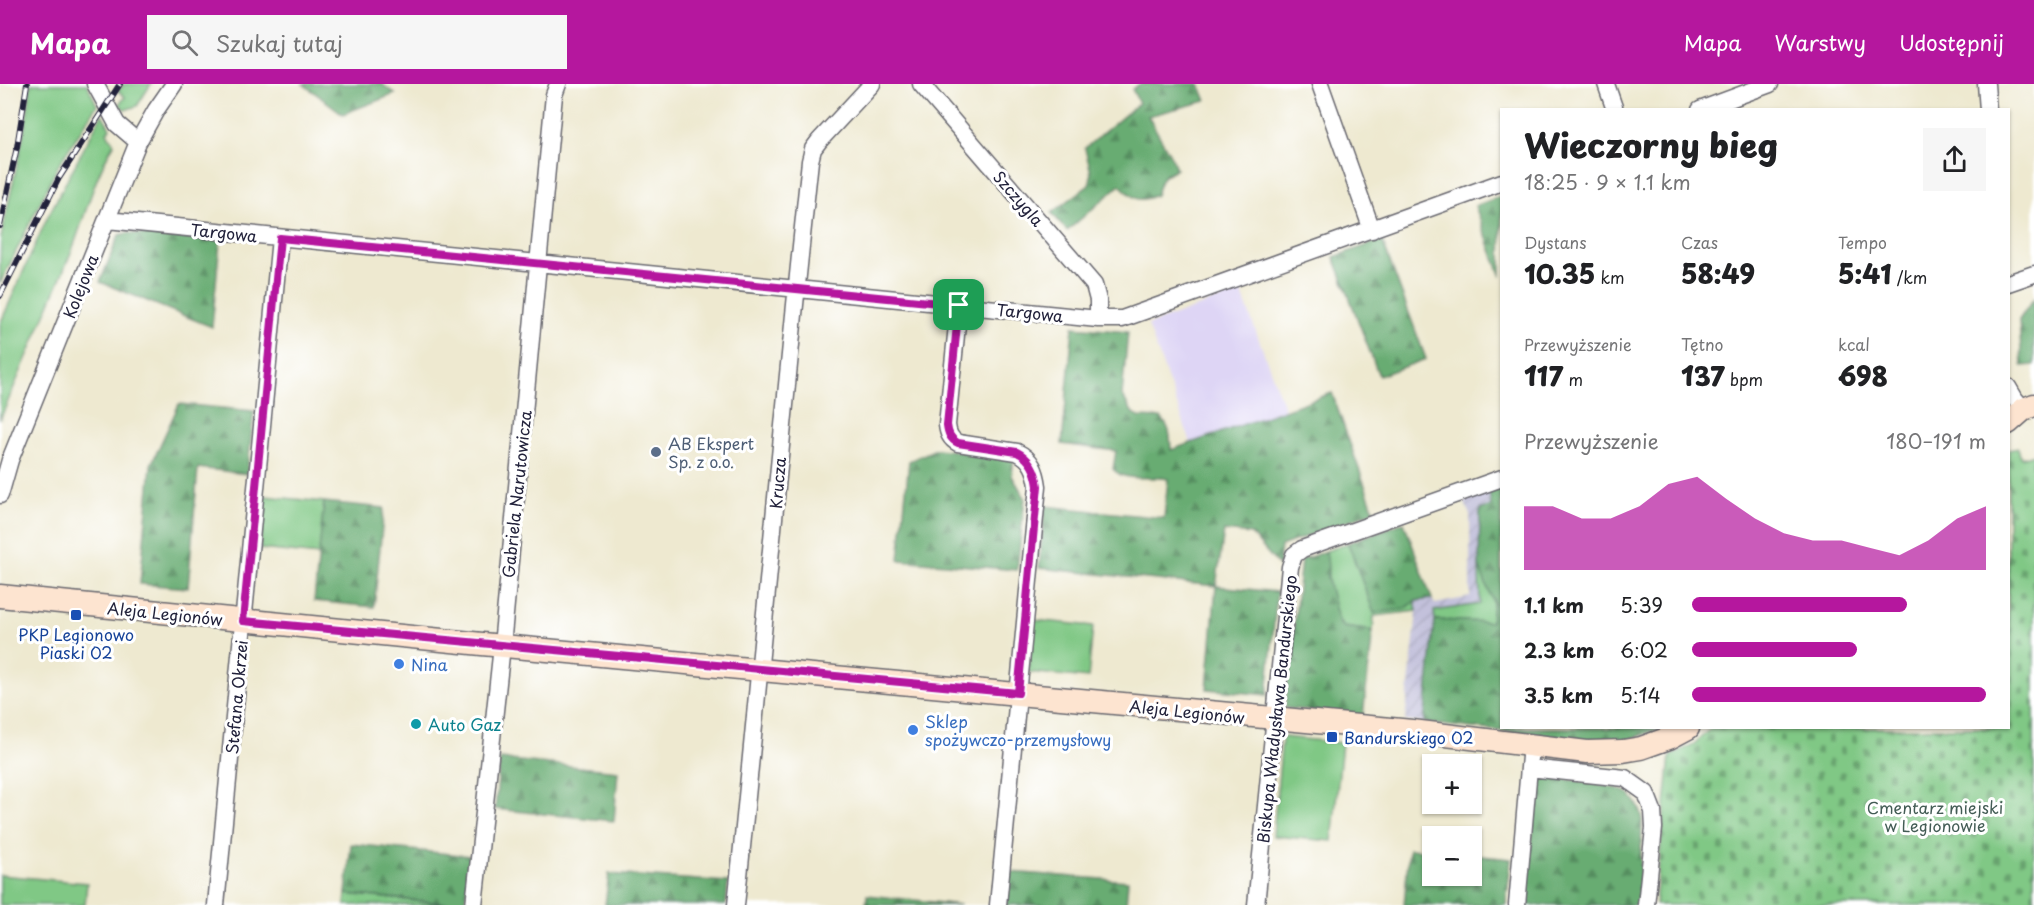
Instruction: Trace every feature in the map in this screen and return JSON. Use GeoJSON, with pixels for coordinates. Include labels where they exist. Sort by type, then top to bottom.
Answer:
{"type":"FeatureCollection","features":[{"type":"Feature","properties":{"kind":"street"},"geometry":{"type":"LineString","coordinates":[[95,84],[117,124],[138,142]]}},
{"type":"Feature","properties":{"kind":"street","name":"Kolejowa"},"geometry":{"type":"LineString","coordinates":[[0,495],[10,460],[138,142],[174,84]]}},
{"type":"Feature","properties":{"kind":"street","name":"Gabriela Narutowicza"},"geometry":{"type":"LineString","coordinates":[[474,905],[502,646],[554,95],[558,84]]}},
{"type":"Feature","properties":{"kind":"street","name":"Krucza"},"geometry":{"type":"LineString","coordinates":[[736,905],[810,160],[813,150],[872,84]]}},
{"type":"Feature","properties":{"kind":"street","name":"Szczygla"},"geometry":{"type":"LineString","coordinates":[[921,84],[1094,285],[1098,300],[1098,319]]}},
{"type":"Feature","properties":{"kind":"street"},"geometry":{"type":"LineString","coordinates":[[1320,84],[1372,230]]}},
{"type":"Feature","properties":{"kind":"street"},"geometry":{"type":"LineString","coordinates":[[1606,84],[1614,108]]}},
{"type":"Feature","properties":{"kind":"street"},"geometry":{"type":"LineString","coordinates":[[1705,108],[1770,84]]}},
{"type":"Feature","properties":{"kind":"street"},"geometry":{"type":"LineString","coordinates":[[1986,84],[1988,108]]}},
{"type":"Feature","properties":{"kind":"street","name":"Targowa"},"geometry":{"type":"LineString","coordinates":[[107,220],[1098,319],[1132,317],[1500,183]]}},
{"type":"Feature","properties":{"kind":"street","name":"Stefana Okrzei"},"geometry":{"type":"LineString","coordinates":[[216,905],[280,238]]}},
{"type":"Feature","properties":{"kind":"street"},"geometry":{"type":"LineString","coordinates":[[2010,283],[2034,274]]}},
{"type":"Feature","properties":{"kind":"street"},"geometry":{"type":"LineString","coordinates":[[959,305],[948,431],[953,440],[958,443],[1017,452],[1025,456],[1034,468],[1038,486],[998,905]]}},
{"type":"Feature","properties":{"kind":"street"},"geometry":{"type":"LineString","coordinates":[[2010,390],[2022,412]]}},
{"type":"Feature","properties":{"kind":"street","name":"Biskupa Władysława Bandurskiego"},"geometry":{"type":"LineString","coordinates":[[1256,905],[1290,567],[1294,555],[1302,549],[1500,479]]}},
{"type":"Feature","properties":{"kind":"street","name":"Aleja Legionów"},"geometry":{"type":"LineString","coordinates":[[0,596],[502,646],[1408,731],[1530,757],[1623,751],[1651,745],[1686,729]]}},
{"type":"Feature","properties":{"kind":"street"},"geometry":{"type":"LineString","coordinates":[[1517,905],[1530,757],[1625,778],[1646,793],[1653,811],[1654,828],[1646,905]]}},
{"type":"Feature","properties":{"kind":"shaded area"},"geometry":{"type":"Polygon","coordinates":[[[1241,291],[1285,410],[1191,443],[1148,325],[1241,291]]]}},
{"type":"Feature","properties":{"kind":"shaded area"},"geometry":{"type":"Polygon","coordinates":[[[1489,491],[1492,506],[1480,511],[1480,604],[1434,611],[1424,723],[1405,721],[1417,611],[1415,601],[1432,599],[1435,604],[1470,597],[1470,515],[1464,501],[1489,491]]]}},
{"type":"Feature","properties":{"kind":"green space"},"geometry":{"type":"Polygon","coordinates":[[[31,84],[87,84],[97,105],[58,166],[0,284],[1,238],[22,142],[31,84]]]}},
{"type":"Feature","properties":{"kind":"green space"},"geometry":{"type":"Polygon","coordinates":[[[124,84],[151,84],[137,106],[125,110],[119,104],[125,97],[118,91],[124,84]]]}},
{"type":"Feature","properties":{"kind":"green space"},"geometry":{"type":"Polygon","coordinates":[[[303,84],[382,84],[395,94],[343,114],[303,84]]]}},
{"type":"Feature","properties":{"kind":"green space"},"geometry":{"type":"Polygon","coordinates":[[[1140,84],[1199,84],[1206,101],[1148,116],[1176,169],[1164,176],[1156,195],[1149,198],[1136,198],[1120,185],[1067,231],[1052,213],[1089,185],[1090,171],[1085,148],[1139,103],[1132,89],[1140,84]]]}},
{"type":"Feature","properties":{"kind":"green space"},"geometry":{"type":"Polygon","coordinates":[[[102,114],[110,128],[107,132],[114,144],[101,169],[72,250],[0,420],[0,324],[47,218],[102,114]]]}},
{"type":"Feature","properties":{"kind":"green space"},"geometry":{"type":"Polygon","coordinates":[[[1500,197],[1500,274],[1475,206],[1500,197]]]}},
{"type":"Feature","properties":{"kind":"green space"},"geometry":{"type":"Polygon","coordinates":[[[127,233],[220,241],[212,327],[100,282],[119,235],[127,233]]]}},
{"type":"Feature","properties":{"kind":"green space"},"geometry":{"type":"Polygon","coordinates":[[[1382,240],[1426,359],[1379,376],[1334,257],[1382,240]]]}},
{"type":"Feature","properties":{"kind":"green space"},"geometry":{"type":"Polygon","coordinates":[[[2034,298],[2034,365],[2022,366],[2019,320],[2034,298]]]}},
{"type":"Feature","properties":{"kind":"green space"},"geometry":{"type":"Polygon","coordinates":[[[1073,327],[1128,332],[1122,395],[1132,412],[1139,417],[1161,418],[1168,429],[1171,450],[1332,393],[1374,511],[1281,546],[1279,566],[1251,534],[1224,531],[1216,586],[1039,568],[1045,506],[1164,518],[1168,479],[1124,476],[1113,469],[1116,451],[1062,444],[1073,327]]]}},
{"type":"Feature","properties":{"kind":"green space"},"geometry":{"type":"Polygon","coordinates":[[[179,404],[254,411],[247,474],[198,468],[188,588],[140,584],[151,465],[179,404]]]}},
{"type":"Feature","properties":{"kind":"green space","name":"Cmentarz miejski w Legionowie"},"geometry":{"type":"Polygon","coordinates":[[[2018,448],[2021,458],[2034,454],[2034,905],[1655,905],[1670,756],[1694,744],[1710,729],[2010,729],[2010,450],[2018,448]]]}},
{"type":"Feature","properties":{"kind":"green space"},"geometry":{"type":"Polygon","coordinates":[[[936,449],[1014,456],[1012,476],[1025,498],[1017,570],[899,560],[909,461],[936,449]]]}},
{"type":"Feature","properties":{"kind":"green space"},"geometry":{"type":"Polygon","coordinates":[[[1500,487],[1500,729],[1659,729],[1630,739],[1608,742],[1424,723],[1435,620],[1491,622],[1493,602],[1479,566],[1480,510],[1491,506],[1489,491],[1500,487]]]}},
{"type":"Feature","properties":{"kind":"green space"},"geometry":{"type":"Polygon","coordinates":[[[265,496],[324,502],[319,555],[260,549],[265,496]]]}},
{"type":"Feature","properties":{"kind":"green space"},"geometry":{"type":"Polygon","coordinates":[[[324,502],[384,508],[374,607],[314,601],[324,502]]]}},
{"type":"Feature","properties":{"kind":"green space"},"geometry":{"type":"Polygon","coordinates":[[[1404,522],[1432,599],[1415,601],[1404,609],[1374,613],[1348,543],[1404,522]]]}},
{"type":"Feature","properties":{"kind":"green space"},"geometry":{"type":"Polygon","coordinates":[[[1348,543],[1374,613],[1403,608],[1415,601],[1417,611],[1374,616],[1373,631],[1343,627],[1337,616],[1329,588],[1326,551],[1348,543]]]}},
{"type":"Feature","properties":{"kind":"green space"},"geometry":{"type":"Polygon","coordinates":[[[1326,551],[1327,577],[1339,623],[1343,627],[1373,631],[1363,716],[1285,708],[1301,560],[1326,551]]]}},
{"type":"Feature","properties":{"kind":"green space"},"geometry":{"type":"Polygon","coordinates":[[[1479,566],[1493,602],[1491,622],[1435,620],[1434,611],[1480,604],[1479,566]]]}},
{"type":"Feature","properties":{"kind":"green space"},"geometry":{"type":"Polygon","coordinates":[[[1216,586],[1277,592],[1267,695],[1207,689],[1216,586]]]}},
{"type":"Feature","properties":{"kind":"green space"},"geometry":{"type":"Polygon","coordinates":[[[1034,620],[1093,626],[1088,678],[1028,672],[1034,620]]]}},
{"type":"Feature","properties":{"kind":"green space"},"geometry":{"type":"Polygon","coordinates":[[[1284,737],[1342,743],[1332,841],[1273,836],[1284,737]]]}},
{"type":"Feature","properties":{"kind":"green space"},"geometry":{"type":"Polygon","coordinates":[[[500,759],[618,771],[614,821],[495,809],[500,759]]]}},
{"type":"Feature","properties":{"kind":"green space"},"geometry":{"type":"Polygon","coordinates":[[[1538,775],[1608,786],[1626,792],[1634,799],[1642,815],[1640,905],[1526,905],[1538,775]]]}},
{"type":"Feature","properties":{"kind":"green space"},"geometry":{"type":"Polygon","coordinates":[[[351,844],[470,856],[465,905],[346,894],[351,844]]]}},
{"type":"Feature","properties":{"kind":"green space"},"geometry":{"type":"Polygon","coordinates":[[[1409,849],[1422,850],[1422,886],[1482,886],[1482,856],[1511,859],[1506,905],[1404,905],[1409,849]]]}},
{"type":"Feature","properties":{"kind":"green space"},"geometry":{"type":"Polygon","coordinates":[[[1009,872],[1128,881],[1126,905],[1006,905],[1009,872]]]}},
{"type":"Feature","properties":{"kind":"green space"},"geometry":{"type":"Polygon","coordinates":[[[609,874],[728,882],[726,905],[605,905],[609,874]]]}},
{"type":"Feature","properties":{"kind":"green space"},"geometry":{"type":"Polygon","coordinates":[[[0,875],[87,883],[85,905],[0,905],[0,875]]]}},
{"type":"Feature","properties":{"kind":"green space"},"geometry":{"type":"Polygon","coordinates":[[[346,894],[454,905],[345,905],[346,894]]]}},
{"type":"Feature","properties":{"kind":"green space"},"geometry":{"type":"Polygon","coordinates":[[[867,895],[961,905],[866,905],[867,895]]]}},
{"type":"Feature","properties":{"kind":"railway"},"geometry":{"type":"LineString","coordinates":[[0,226],[17,147],[27,84]]}},
{"type":"Feature","properties":{"kind":"railway"},"geometry":{"type":"LineString","coordinates":[[0,296],[59,178],[120,84]]}},
{"type":"Feature","properties":{"kind":"place","name":"AB Ekspert Sp. z o.o."},"geometry":{"type":"Point","coordinates":[656,452]}},
{"type":"Feature","properties":{"kind":"place","name":"PKP Legionowo Piaski 02"},"geometry":{"type":"Point","coordinates":[76,615]}},
{"type":"Feature","properties":{"kind":"place","name":"Nina"},"geometry":{"type":"Point","coordinates":[399,664]}},
{"type":"Feature","properties":{"kind":"place","name":"Auto Gaz"},"geometry":{"type":"Point","coordinates":[416,724]}},
{"type":"Feature","properties":{"kind":"place","name":"Sklep spożywczo-przemysłowy"},"geometry":{"type":"Point","coordinates":[913,730]}},
{"type":"Feature","properties":{"kind":"place","name":"Bandurskiego 02"},"geometry":{"type":"Point","coordinates":[1332,737]}},
{"type":"Feature","properties":{"kind":"route"},"geometry":{"type":"LineString","coordinates":[[280,238],[959,305],[948,431],[953,440],[958,443],[1017,452],[1025,456],[1034,468],[1037,477],[1018,693],[243,621],[280,238]]}}]}
